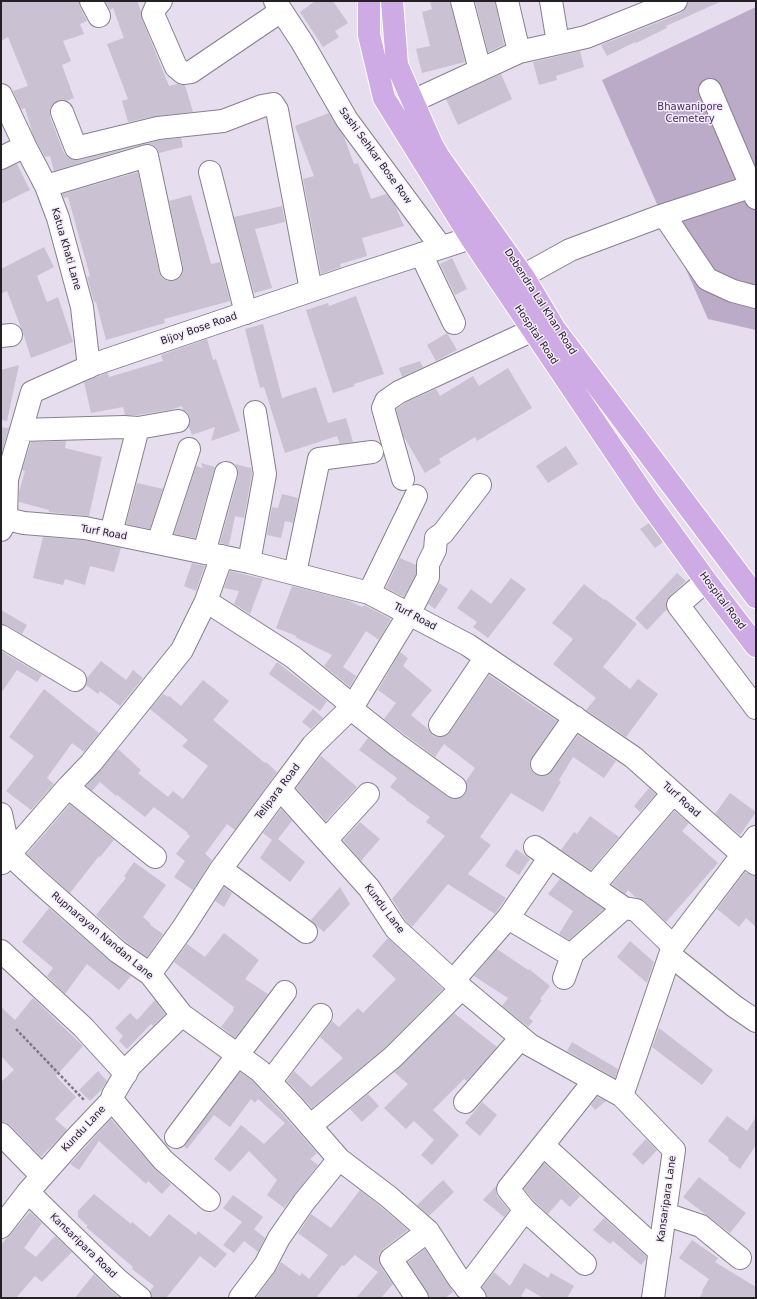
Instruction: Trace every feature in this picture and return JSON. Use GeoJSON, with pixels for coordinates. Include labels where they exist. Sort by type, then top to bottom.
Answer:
{"type":"FeatureCollection","features":[{"type":"Feature","properties":{"kind":"main road","name":"Hospital Road"},"geometry":{"type":"LineString","coordinates":[[369,1],[369,35],[384,98],[471,238],[646,498],[706,581],[756,646]]}},
{"type":"Feature","properties":{"kind":"main road","name":"Debendra Lal Khan Road"},"geometry":{"type":"LineString","coordinates":[[392,1],[397,65],[439,157],[523,276],[554,328],[756,597]]}},
{"type":"Feature","properties":{"kind":"street"},"geometry":{"type":"LineString","coordinates":[[161,1],[153,14],[176,67],[183,73],[191,72],[278,6]]}},
{"type":"Feature","properties":{"kind":"street"},"geometry":{"type":"LineString","coordinates":[[462,1],[480,70]]}},
{"type":"Feature","properties":{"kind":"street"},"geometry":{"type":"LineString","coordinates":[[507,1],[519,52]]}},
{"type":"Feature","properties":{"kind":"street"},"geometry":{"type":"LineString","coordinates":[[551,1],[558,43]]}},
{"type":"Feature","properties":{"kind":"street"},"geometry":{"type":"LineString","coordinates":[[413,101],[519,52],[586,36],[676,1]]}},
{"type":"Feature","properties":{"kind":"street","name":"Sashi Sehkar Bose Row"},"geometry":{"type":"LineString","coordinates":[[278,6],[302,42],[347,120],[431,251],[454,323]]}},
{"type":"Feature","properties":{"kind":"street"},"geometry":{"type":"LineString","coordinates":[[523,276],[570,250],[664,215],[754,189],[710,90]]}},
{"type":"Feature","properties":{"kind":"street","name":"Katua Khati Lane"},"geometry":{"type":"LineString","coordinates":[[1,95],[46,186],[58,218],[82,307],[89,367]]}},
{"type":"Feature","properties":{"kind":"street"},"geometry":{"type":"LineString","coordinates":[[62,112],[76,148],[158,128],[223,121],[262,106],[273,104],[277,110],[311,290]]}},
{"type":"Feature","properties":{"kind":"street"},"geometry":{"type":"LineString","coordinates":[[109,139],[114,166]]}},
{"type":"Feature","properties":{"kind":"street"},"geometry":{"type":"LineString","coordinates":[[1,158],[25,146]]}},
{"type":"Feature","properties":{"kind":"street"},"geometry":{"type":"LineString","coordinates":[[46,186],[147,156],[171,269]]}},
{"type":"Feature","properties":{"kind":"street"},"geometry":{"type":"LineString","coordinates":[[210,172],[246,313]]}},
{"type":"Feature","properties":{"kind":"street"},"geometry":{"type":"LineString","coordinates":[[664,215],[706,279],[733,291],[756,297]]}},
{"type":"Feature","properties":{"kind":"street","name":"Bijoy Bose Road"},"geometry":{"type":"LineString","coordinates":[[3,522],[7,479],[32,392],[89,367],[311,290],[492,231]]}},
{"type":"Feature","properties":{"kind":"street"},"geometry":{"type":"LineString","coordinates":[[403,479],[383,408],[386,401],[399,392],[533,330]]}},
{"type":"Feature","properties":{"kind":"street"},"geometry":{"type":"LineString","coordinates":[[249,562],[265,474],[254,412]]}},
{"type":"Feature","properties":{"kind":"street"},"geometry":{"type":"LineString","coordinates":[[20,430],[124,427],[138,428],[178,421]]}},
{"type":"Feature","properties":{"kind":"street"},"geometry":{"type":"LineString","coordinates":[[111,534],[138,428]]}},
{"type":"Feature","properties":{"kind":"street"},"geometry":{"type":"LineString","coordinates":[[158,543],[189,450]]}},
{"type":"Feature","properties":{"kind":"street"},"geometry":{"type":"LineString","coordinates":[[295,573],[319,459],[372,452]]}},
{"type":"Feature","properties":{"kind":"street"},"geometry":{"type":"LineString","coordinates":[[5,859],[96,757],[182,650],[206,601],[226,473]]}},
{"type":"Feature","properties":{"kind":"street","name":"Telipara Road"},"geometry":{"type":"LineString","coordinates":[[150,974],[183,928],[221,869],[280,789],[314,745],[352,707],[410,614],[428,577],[428,564],[435,550],[436,538],[443,534],[480,485]]}},
{"type":"Feature","properties":{"kind":"street"},"geometry":{"type":"LineString","coordinates":[[369,593],[416,496]]}},
{"type":"Feature","properties":{"kind":"street","name":"Turf Road"},"geometry":{"type":"LineString","coordinates":[[3,522],[85,528],[249,562],[369,593],[468,645],[633,757],[749,860]]}},
{"type":"Feature","properties":{"kind":"street"},"geometry":{"type":"LineString","coordinates":[[706,581],[678,605],[756,708]]}},
{"type":"Feature","properties":{"kind":"street"},"geometry":{"type":"LineString","coordinates":[[206,601],[293,657],[397,745],[455,787]]}},
{"type":"Feature","properties":{"kind":"street"},"geometry":{"type":"LineString","coordinates":[[1,636],[75,680]]}},
{"type":"Feature","properties":{"kind":"street"},"geometry":{"type":"LineString","coordinates":[[440,726],[486,658]]}},
{"type":"Feature","properties":{"kind":"street"},"geometry":{"type":"LineString","coordinates":[[542,764],[574,717]]}},
{"type":"Feature","properties":{"kind":"street"},"geometry":{"type":"LineString","coordinates":[[68,788],[155,857]]}},
{"type":"Feature","properties":{"kind":"street","name":"Kundu Lane"},"geometry":{"type":"LineString","coordinates":[[280,789],[369,888],[396,929],[530,1045],[622,1096]]}},
{"type":"Feature","properties":{"kind":"street"},"geometry":{"type":"LineString","coordinates":[[593,887],[674,793]]}},
{"type":"Feature","properties":{"kind":"street"},"geometry":{"type":"LineString","coordinates":[[326,840],[368,794]]}},
{"type":"Feature","properties":{"kind":"street"},"geometry":{"type":"LineString","coordinates":[[1,814],[5,859]]}},
{"type":"Feature","properties":{"kind":"street"},"geometry":{"type":"LineString","coordinates":[[622,1096],[672,950],[749,860],[756,837]]}},
{"type":"Feature","properties":{"kind":"street"},"geometry":{"type":"LineString","coordinates":[[310,1126],[393,1056],[458,984],[508,918],[543,852],[624,908],[636,910],[672,950],[734,1006],[756,1020]]}},
{"type":"Feature","properties":{"kind":"street","name":"Rupnarayan Nandan Lane"},"geometry":{"type":"LineString","coordinates":[[5,859],[38,882],[118,952],[150,974],[182,1015],[260,1071],[339,1159],[389,1197],[428,1231],[459,1279],[470,1293]]}},
{"type":"Feature","properties":{"kind":"street"},"geometry":{"type":"LineString","coordinates":[[221,869],[306,932]]}},
{"type":"Feature","properties":{"kind":"street"},"geometry":{"type":"LineString","coordinates":[[564,978],[573,953],[624,908]]}},
{"type":"Feature","properties":{"kind":"street"},"geometry":{"type":"LineString","coordinates":[[508,918],[572,956]]}},
{"type":"Feature","properties":{"kind":"street"},"geometry":{"type":"LineString","coordinates":[[1,951],[83,1027],[126,1074]]}},
{"type":"Feature","properties":{"kind":"street"},"geometry":{"type":"LineString","coordinates":[[176,1137],[285,992]]}},
{"type":"Feature","properties":{"kind":"street","name":"Kundu Lane"},"geometry":{"type":"LineString","coordinates":[[1,1226],[28,1192],[105,1107],[130,1066],[182,1015]]}},
{"type":"Feature","properties":{"kind":"street"},"geometry":{"type":"LineString","coordinates":[[270,1082],[321,1015]]}},
{"type":"Feature","properties":{"kind":"street"},"geometry":{"type":"LineString","coordinates":[[465,1102],[521,1038]]}},
{"type":"Feature","properties":{"kind":"street"},"geometry":{"type":"LineString","coordinates":[[585,1264],[525,1210],[508,1189],[594,1081]]}},
{"type":"Feature","properties":{"kind":"street","name":"Kansaripara Lane"},"geometry":{"type":"LineString","coordinates":[[622,1096],[674,1150],[654,1298]]}},
{"type":"Feature","properties":{"kind":"street"},"geometry":{"type":"LineString","coordinates":[[105,1107],[209,1200]]}},
{"type":"Feature","properties":{"kind":"street"},"geometry":{"type":"LineString","coordinates":[[1,1134],[42,1176]]}},
{"type":"Feature","properties":{"kind":"street"},"geometry":{"type":"LineString","coordinates":[[542,1145],[660,1252]]}},
{"type":"Feature","properties":{"kind":"street"},"geometry":{"type":"LineString","coordinates":[[240,1298],[262,1269],[283,1232],[304,1202],[339,1159]]}},
{"type":"Feature","properties":{"kind":"street","name":"Kansaripara Road"},"geometry":{"type":"LineString","coordinates":[[28,1192],[118,1280],[140,1298]]}},
{"type":"Feature","properties":{"kind":"street"},"geometry":{"type":"LineString","coordinates":[[470,1293],[525,1210]]}},
{"type":"Feature","properties":{"kind":"street"},"geometry":{"type":"LineString","coordinates":[[665,1214],[701,1226],[740,1258]]}},
{"type":"Feature","properties":{"kind":"street"},"geometry":{"type":"LineString","coordinates":[[417,1298],[391,1259],[428,1231]]}},
{"type":"Feature","properties":{"kind":"path"},"geometry":{"type":"LineString","coordinates":[[16,1029],[105,1107]]}},
{"type":"Feature","properties":{"kind":"green space","name":"Bhawanipore Cemetery"},"geometry":{"type":"Polygon","coordinates":[[[756,7],[756,330],[708,319],[602,80],[756,7]]]}},
{"type":"Feature","properties":{"kind":"building"},"geometry":{"type":"Polygon","coordinates":[[[1,1],[79,1],[80,7],[87,21],[80,24],[84,34],[63,41],[71,61],[62,65],[74,98],[66,101],[57,101],[52,105],[50,110],[50,117],[64,153],[73,160],[79,160],[136,146],[54,171],[50,156],[45,157],[33,135],[25,108],[21,109],[13,91],[28,86],[8,37],[1,41],[1,1]]]}},
{"type":"Feature","properties":{"kind":"building"},"geometry":{"type":"Polygon","coordinates":[[[105,1],[137,1],[142,19],[169,86],[177,84],[185,85],[193,112],[157,116],[128,122],[122,101],[128,99],[107,44],[124,38],[113,8],[110,10],[105,1]]]}},
{"type":"Feature","properties":{"kind":"building"},"geometry":{"type":"Polygon","coordinates":[[[315,1],[333,1],[348,23],[335,31],[339,37],[323,47],[300,12],[315,1]]]}},
{"type":"Feature","properties":{"kind":"building"},"geometry":{"type":"Polygon","coordinates":[[[430,1],[450,1],[465,62],[422,73],[416,49],[430,46],[422,12],[432,9],[430,1]]]}},
{"type":"Feature","properties":{"kind":"building"},"geometry":{"type":"Polygon","coordinates":[[[475,1],[495,1],[504,45],[488,52],[475,1]]]}},
{"type":"Feature","properties":{"kind":"building"},"geometry":{"type":"Polygon","coordinates":[[[688,1],[722,1],[666,26],[667,28],[607,56],[601,45],[681,13],[686,8],[688,1]]]}},
{"type":"Feature","properties":{"kind":"building"},"geometry":{"type":"Polygon","coordinates":[[[580,51],[584,67],[556,76],[557,80],[539,85],[533,62],[580,51]]]}},
{"type":"Feature","properties":{"kind":"building"},"geometry":{"type":"Polygon","coordinates":[[[501,74],[512,99],[458,125],[446,99],[501,74]]]}},
{"type":"Feature","properties":{"kind":"building"},"geometry":{"type":"Polygon","coordinates":[[[329,113],[344,137],[354,164],[358,163],[371,199],[386,194],[395,205],[404,226],[362,238],[367,256],[340,264],[341,267],[321,274],[303,179],[314,176],[295,126],[329,113]]]}},
{"type":"Feature","properties":{"kind":"building"},"geometry":{"type":"Polygon","coordinates":[[[181,138],[183,147],[159,153],[156,147],[151,144],[145,144],[160,140],[181,138]]]}},
{"type":"Feature","properties":{"kind":"building"},"geometry":{"type":"Polygon","coordinates":[[[17,164],[30,190],[1,204],[1,170],[17,164]]]}},
{"type":"Feature","properties":{"kind":"building"},"geometry":{"type":"Polygon","coordinates":[[[138,172],[161,277],[167,281],[173,281],[179,279],[183,273],[183,266],[169,201],[191,195],[211,264],[220,262],[230,301],[164,319],[165,323],[106,340],[96,302],[94,302],[87,277],[90,276],[68,197],[64,198],[62,194],[138,172]]]}},
{"type":"Feature","properties":{"kind":"building"},"geometry":{"type":"Polygon","coordinates":[[[282,206],[285,222],[255,229],[272,288],[254,293],[234,217],[282,206]]]}},
{"type":"Feature","properties":{"kind":"building"},"geometry":{"type":"Polygon","coordinates":[[[44,247],[54,267],[37,276],[47,302],[58,297],[73,342],[31,358],[7,291],[1,294],[1,269],[44,247]]]}},
{"type":"Feature","properties":{"kind":"building"},"geometry":{"type":"Polygon","coordinates":[[[452,258],[467,289],[455,295],[440,264],[452,258]]]}},
{"type":"Feature","properties":{"kind":"building"},"geometry":{"type":"Polygon","coordinates":[[[356,296],[384,374],[333,393],[306,310],[328,303],[329,306],[356,296]]]}},
{"type":"Feature","properties":{"kind":"building"},"geometry":{"type":"Polygon","coordinates":[[[263,324],[282,398],[316,387],[328,423],[346,418],[353,442],[340,444],[337,436],[285,453],[264,387],[260,388],[245,329],[263,324]]]}},
{"type":"Feature","properties":{"kind":"building"},"geometry":{"type":"Polygon","coordinates":[[[447,333],[457,350],[436,361],[427,345],[447,333]]]}},
{"type":"Feature","properties":{"kind":"building"},"geometry":{"type":"Polygon","coordinates":[[[207,339],[213,360],[216,359],[240,431],[211,441],[215,427],[192,435],[189,427],[190,418],[188,413],[183,410],[182,406],[170,410],[137,415],[125,415],[123,407],[91,413],[84,382],[106,373],[108,373],[109,377],[163,361],[161,355],[207,339]]]}},
{"type":"Feature","properties":{"kind":"building"},"geometry":{"type":"Polygon","coordinates":[[[420,361],[423,367],[402,377],[399,368],[420,361]]]}},
{"type":"Feature","properties":{"kind":"building"},"geometry":{"type":"Polygon","coordinates":[[[19,365],[7,421],[1,420],[1,370],[19,365]]]}},
{"type":"Feature","properties":{"kind":"building"},"geometry":{"type":"Polygon","coordinates":[[[508,368],[532,408],[477,441],[475,437],[439,459],[441,463],[425,473],[403,435],[396,409],[407,402],[436,389],[440,396],[473,376],[479,386],[508,368]]]}},
{"type":"Feature","properties":{"kind":"building"},"geometry":{"type":"Polygon","coordinates":[[[1,427],[9,428],[1,455],[1,427]]]}},
{"type":"Feature","properties":{"kind":"building"},"geometry":{"type":"Polygon","coordinates":[[[66,441],[65,448],[102,457],[89,516],[49,512],[49,510],[19,502],[19,492],[25,471],[22,470],[31,442],[66,441]]]}},
{"type":"Feature","properties":{"kind":"building"},"geometry":{"type":"Polygon","coordinates":[[[566,446],[578,464],[548,483],[536,466],[566,446]]]}},
{"type":"Feature","properties":{"kind":"building"},"geometry":{"type":"Polygon","coordinates":[[[201,463],[215,467],[195,538],[174,534],[196,466],[203,468],[201,463]]]}},
{"type":"Feature","properties":{"kind":"building"},"geometry":{"type":"Polygon","coordinates":[[[235,464],[251,468],[252,474],[244,518],[235,516],[229,545],[220,543],[238,476],[238,469],[235,464]]]}},
{"type":"Feature","properties":{"kind":"building"},"geometry":{"type":"Polygon","coordinates":[[[137,483],[163,489],[150,529],[126,524],[137,483]]]}},
{"type":"Feature","properties":{"kind":"building"},"geometry":{"type":"Polygon","coordinates":[[[282,494],[298,498],[293,523],[285,521],[281,538],[267,535],[272,507],[278,508],[282,494]]]}},
{"type":"Feature","properties":{"kind":"building"},"geometry":{"type":"Polygon","coordinates":[[[649,523],[663,542],[655,548],[640,529],[649,523]]]}},
{"type":"Feature","properties":{"kind":"building"},"geometry":{"type":"Polygon","coordinates":[[[43,537],[83,540],[121,548],[114,572],[90,566],[85,585],[65,579],[63,585],[33,578],[43,537]]]}},
{"type":"Feature","properties":{"kind":"building"},"geometry":{"type":"Polygon","coordinates":[[[400,558],[416,565],[416,574],[404,597],[386,588],[400,558]]]}},
{"type":"Feature","properties":{"kind":"building"},"geometry":{"type":"Polygon","coordinates":[[[192,563],[205,566],[196,591],[184,586],[192,563]]]}},
{"type":"Feature","properties":{"kind":"building"},"geometry":{"type":"Polygon","coordinates":[[[230,571],[263,579],[250,614],[234,604],[239,591],[224,588],[230,571]]]}},
{"type":"Feature","properties":{"kind":"building"},"geometry":{"type":"Polygon","coordinates":[[[677,573],[686,581],[666,601],[667,609],[647,630],[635,618],[677,573]]]}},
{"type":"Feature","properties":{"kind":"building"},"geometry":{"type":"Polygon","coordinates":[[[511,578],[526,589],[488,638],[473,627],[477,622],[457,608],[471,589],[491,604],[511,578]]]}},
{"type":"Feature","properties":{"kind":"building"},"geometry":{"type":"Polygon","coordinates":[[[439,583],[448,589],[435,609],[428,604],[439,583]]]}},
{"type":"Feature","properties":{"kind":"building"},"geometry":{"type":"Polygon","coordinates":[[[584,584],[637,624],[603,667],[630,689],[638,679],[658,694],[626,737],[586,710],[596,698],[553,664],[573,639],[552,623],[584,584]]]}},
{"type":"Feature","properties":{"kind":"building"},"geometry":{"type":"Polygon","coordinates":[[[292,586],[347,600],[362,607],[364,605],[391,619],[379,640],[366,631],[343,667],[356,676],[350,687],[324,666],[332,655],[295,637],[297,636],[276,628],[292,586]]]}},
{"type":"Feature","properties":{"kind":"building"},"geometry":{"type":"Polygon","coordinates":[[[1,610],[27,625],[22,634],[7,625],[1,624],[1,610]]]}},
{"type":"Feature","properties":{"kind":"building"},"geometry":{"type":"Polygon","coordinates":[[[1,651],[42,675],[37,682],[17,670],[1,693],[1,651]]]}},
{"type":"Feature","properties":{"kind":"building"},"geometry":{"type":"Polygon","coordinates":[[[400,652],[408,658],[403,666],[432,690],[411,715],[428,729],[433,736],[445,736],[450,732],[489,675],[557,721],[532,757],[530,763],[531,769],[535,774],[541,776],[548,775],[578,735],[616,761],[604,778],[573,757],[559,780],[561,782],[543,812],[511,793],[480,837],[491,845],[468,874],[506,898],[495,914],[448,884],[412,927],[406,921],[392,899],[445,836],[426,822],[430,817],[390,787],[397,778],[359,750],[368,738],[448,797],[453,799],[460,798],[465,794],[467,788],[466,781],[475,768],[444,744],[435,757],[384,719],[396,703],[378,690],[400,652]]]}},
{"type":"Feature","properties":{"kind":"building"},"geometry":{"type":"Polygon","coordinates":[[[101,661],[126,680],[133,670],[143,678],[120,706],[100,691],[98,694],[86,685],[87,678],[101,661]]]}},
{"type":"Feature","properties":{"kind":"building"},"geometry":{"type":"Polygon","coordinates":[[[277,662],[327,701],[320,711],[269,674],[277,662]]]}},
{"type":"Feature","properties":{"kind":"building"},"geometry":{"type":"Polygon","coordinates":[[[203,680],[229,701],[213,720],[277,772],[235,830],[227,824],[205,854],[212,860],[193,890],[174,877],[185,861],[176,854],[190,836],[187,834],[188,833],[154,807],[145,817],[117,795],[116,796],[100,782],[92,791],[86,786],[118,749],[141,770],[138,773],[168,797],[173,791],[183,799],[208,766],[182,746],[188,740],[150,709],[163,694],[168,697],[169,696],[181,706],[203,680]]]}},
{"type":"Feature","properties":{"kind":"building"},"geometry":{"type":"Polygon","coordinates":[[[44,689],[99,733],[84,752],[72,743],[47,778],[54,784],[31,810],[6,791],[34,756],[9,737],[44,689]]]}},
{"type":"Feature","properties":{"kind":"building"},"geometry":{"type":"Polygon","coordinates":[[[313,709],[323,718],[311,729],[302,722],[313,709]]]}},
{"type":"Feature","properties":{"kind":"building"},"geometry":{"type":"Polygon","coordinates":[[[321,756],[357,787],[326,821],[296,788],[321,756]]]}},
{"type":"Feature","properties":{"kind":"building"},"geometry":{"type":"Polygon","coordinates":[[[649,788],[656,794],[640,812],[634,806],[649,788]]]}},
{"type":"Feature","properties":{"kind":"building"},"geometry":{"type":"Polygon","coordinates":[[[730,793],[756,812],[740,835],[715,814],[730,793]]]}},
{"type":"Feature","properties":{"kind":"building"},"geometry":{"type":"Polygon","coordinates":[[[70,804],[114,840],[100,857],[99,856],[70,893],[27,854],[70,804]]]}},
{"type":"Feature","properties":{"kind":"building"},"geometry":{"type":"Polygon","coordinates":[[[281,809],[292,821],[278,839],[305,862],[290,882],[260,858],[272,840],[263,833],[281,809]]]}},
{"type":"Feature","properties":{"kind":"building"},"geometry":{"type":"Polygon","coordinates":[[[674,811],[689,823],[682,831],[718,863],[666,922],[644,901],[635,897],[628,890],[625,894],[612,884],[674,811]]]}},
{"type":"Feature","properties":{"kind":"building"},"geometry":{"type":"Polygon","coordinates":[[[590,816],[619,837],[591,870],[561,850],[574,832],[577,834],[590,816]]]}},
{"type":"Feature","properties":{"kind":"building"},"geometry":{"type":"Polygon","coordinates":[[[360,822],[380,839],[361,861],[343,840],[360,822]]]}},
{"type":"Feature","properties":{"kind":"building"},"geometry":{"type":"Polygon","coordinates":[[[516,849],[530,859],[519,875],[505,866],[516,849]]]}},
{"type":"Feature","properties":{"kind":"building"},"geometry":{"type":"Polygon","coordinates":[[[134,862],[166,885],[143,917],[151,924],[150,925],[163,934],[147,957],[126,942],[96,915],[126,878],[124,876],[134,862]]]}},
{"type":"Feature","properties":{"kind":"building"},"geometry":{"type":"Polygon","coordinates":[[[745,872],[756,876],[756,927],[746,918],[739,927],[717,909],[745,872]]]}},
{"type":"Feature","properties":{"kind":"building"},"geometry":{"type":"Polygon","coordinates":[[[560,879],[604,909],[569,940],[559,934],[573,911],[548,894],[560,879]]]}},
{"type":"Feature","properties":{"kind":"building"},"geometry":{"type":"Polygon","coordinates":[[[224,887],[232,893],[224,907],[215,901],[224,887]]]}},
{"type":"Feature","properties":{"kind":"building"},"geometry":{"type":"Polygon","coordinates":[[[340,887],[350,904],[324,932],[311,920],[340,887]]]}},
{"type":"Feature","properties":{"kind":"building"},"geometry":{"type":"Polygon","coordinates":[[[49,908],[110,961],[131,976],[119,990],[87,964],[65,994],[47,976],[53,968],[22,942],[49,908]]]}},
{"type":"Feature","properties":{"kind":"building"},"geometry":{"type":"Polygon","coordinates":[[[224,933],[259,960],[245,979],[268,994],[235,1038],[221,1027],[234,1010],[234,1007],[174,962],[187,944],[205,957],[224,933]]]}},
{"type":"Feature","properties":{"kind":"building"},"geometry":{"type":"Polygon","coordinates":[[[388,938],[443,989],[385,1048],[312,1108],[287,1081],[294,1071],[311,1087],[343,1058],[320,1037],[332,1021],[339,1027],[358,1008],[363,1013],[396,979],[372,956],[388,938]]]}},
{"type":"Feature","properties":{"kind":"building"},"geometry":{"type":"Polygon","coordinates":[[[630,941],[654,962],[647,983],[617,957],[630,941]]]}},
{"type":"Feature","properties":{"kind":"building"},"geometry":{"type":"Polygon","coordinates":[[[497,949],[528,970],[529,969],[550,986],[540,999],[542,1000],[529,1018],[533,1021],[528,1027],[502,1006],[508,998],[474,976],[497,949]]]}},
{"type":"Feature","properties":{"kind":"building"},"geometry":{"type":"Polygon","coordinates":[[[33,998],[83,1046],[56,1076],[76,1097],[55,1119],[67,1130],[41,1157],[10,1125],[5,1122],[1,1122],[1,1082],[14,1070],[1,1056],[1,1007],[15,1020],[33,998]]]}},
{"type":"Feature","properties":{"kind":"building"},"geometry":{"type":"Polygon","coordinates":[[[155,1000],[165,1014],[153,1026],[151,1024],[127,1049],[119,1041],[123,1036],[115,1028],[130,1013],[137,1020],[155,1000]]]}},
{"type":"Feature","properties":{"kind":"building"},"geometry":{"type":"Polygon","coordinates":[[[454,1013],[497,1047],[467,1081],[464,1079],[433,1110],[459,1135],[432,1165],[421,1155],[434,1140],[414,1121],[406,1129],[384,1108],[408,1084],[394,1072],[454,1013]]]}},
{"type":"Feature","properties":{"kind":"building"},"geometry":{"type":"Polygon","coordinates":[[[659,1028],[713,1070],[702,1085],[652,1047],[659,1028]]]}},
{"type":"Feature","properties":{"kind":"building"},"geometry":{"type":"Polygon","coordinates":[[[572,1042],[618,1069],[615,1078],[567,1051],[572,1042]]]}},
{"type":"Feature","properties":{"kind":"building"},"geometry":{"type":"Polygon","coordinates":[[[98,1071],[107,1081],[102,1089],[90,1101],[79,1090],[98,1071]]]}},
{"type":"Feature","properties":{"kind":"building"},"geometry":{"type":"Polygon","coordinates":[[[240,1072],[252,1080],[317,1153],[310,1159],[318,1165],[284,1208],[267,1195],[277,1180],[249,1151],[230,1172],[214,1159],[241,1125],[264,1144],[285,1123],[258,1099],[255,1103],[251,1099],[230,1127],[214,1115],[187,1149],[184,1146],[240,1072]]]}},
{"type":"Feature","properties":{"kind":"building"},"geometry":{"type":"Polygon","coordinates":[[[368,1094],[379,1106],[362,1122],[350,1109],[368,1094]]]}},
{"type":"Feature","properties":{"kind":"building"},"geometry":{"type":"Polygon","coordinates":[[[597,1097],[606,1101],[595,1110],[591,1105],[597,1097]]]}},
{"type":"Feature","properties":{"kind":"building"},"geometry":{"type":"Polygon","coordinates":[[[482,1102],[497,1115],[480,1136],[465,1123],[482,1102]]]}},
{"type":"Feature","properties":{"kind":"building"},"geometry":{"type":"Polygon","coordinates":[[[727,1116],[747,1131],[756,1117],[756,1145],[740,1169],[708,1141],[727,1116]]]}},
{"type":"Feature","properties":{"kind":"building"},"geometry":{"type":"Polygon","coordinates":[[[111,1119],[154,1168],[171,1184],[162,1194],[148,1181],[146,1184],[99,1141],[79,1170],[70,1164],[111,1119]]]}},
{"type":"Feature","properties":{"kind":"building"},"geometry":{"type":"Polygon","coordinates":[[[646,1139],[657,1150],[643,1165],[632,1154],[646,1139]]]}},
{"type":"Feature","properties":{"kind":"building"},"geometry":{"type":"Polygon","coordinates":[[[544,1163],[580,1196],[570,1207],[561,1199],[548,1214],[524,1189],[544,1163]]]}},
{"type":"Feature","properties":{"kind":"building"},"geometry":{"type":"Polygon","coordinates":[[[699,1177],[746,1213],[730,1233],[683,1197],[699,1177]]]}},
{"type":"Feature","properties":{"kind":"building"},"geometry":{"type":"Polygon","coordinates":[[[443,1180],[454,1192],[429,1216],[417,1205],[443,1180]]]}},
{"type":"Feature","properties":{"kind":"building"},"geometry":{"type":"Polygon","coordinates":[[[496,1186],[498,1197],[509,1210],[504,1217],[483,1200],[496,1186]]]}},
{"type":"Feature","properties":{"kind":"building"},"geometry":{"type":"Polygon","coordinates":[[[360,1190],[408,1230],[383,1249],[379,1254],[380,1266],[393,1284],[381,1298],[356,1298],[378,1272],[355,1255],[344,1266],[342,1265],[316,1298],[256,1298],[281,1262],[300,1276],[302,1273],[309,1279],[328,1255],[298,1233],[311,1214],[331,1228],[360,1190]]]}},
{"type":"Feature","properties":{"kind":"building"},"geometry":{"type":"Polygon","coordinates":[[[94,1194],[131,1224],[132,1222],[150,1237],[169,1214],[196,1235],[198,1231],[227,1254],[215,1268],[200,1256],[166,1298],[152,1298],[150,1291],[154,1286],[132,1269],[133,1267],[86,1227],[88,1226],[78,1217],[78,1211],[94,1194]]]}},
{"type":"Feature","properties":{"kind":"building"},"geometry":{"type":"Polygon","coordinates":[[[233,1195],[263,1217],[254,1229],[265,1238],[258,1252],[244,1241],[234,1253],[223,1245],[242,1222],[223,1208],[233,1195]]]}},
{"type":"Feature","properties":{"kind":"building"},"geometry":{"type":"Polygon","coordinates":[[[30,1212],[42,1223],[24,1248],[36,1257],[55,1236],[72,1252],[42,1282],[35,1276],[16,1298],[1,1298],[1,1245],[30,1212]]]}},
{"type":"Feature","properties":{"kind":"building"},"geometry":{"type":"Polygon","coordinates":[[[604,1218],[646,1256],[646,1259],[641,1265],[613,1241],[610,1244],[593,1230],[604,1218]]]}},
{"type":"Feature","properties":{"kind":"building"},"geometry":{"type":"Polygon","coordinates":[[[692,1240],[718,1258],[715,1262],[756,1287],[756,1298],[699,1298],[709,1279],[679,1258],[692,1240]]]}},
{"type":"Feature","properties":{"kind":"building"},"geometry":{"type":"Polygon","coordinates":[[[425,1249],[453,1292],[445,1298],[429,1298],[427,1291],[408,1262],[425,1249]]]}},
{"type":"Feature","properties":{"kind":"building"},"geometry":{"type":"Polygon","coordinates":[[[524,1263],[548,1278],[551,1273],[574,1286],[567,1298],[543,1298],[526,1288],[521,1296],[524,1298],[487,1298],[487,1295],[482,1287],[494,1272],[510,1286],[524,1263]]]}},
{"type":"Feature","properties":{"kind":"building"},"geometry":{"type":"Polygon","coordinates":[[[94,1274],[109,1289],[120,1298],[75,1298],[94,1274]]]}}]}
